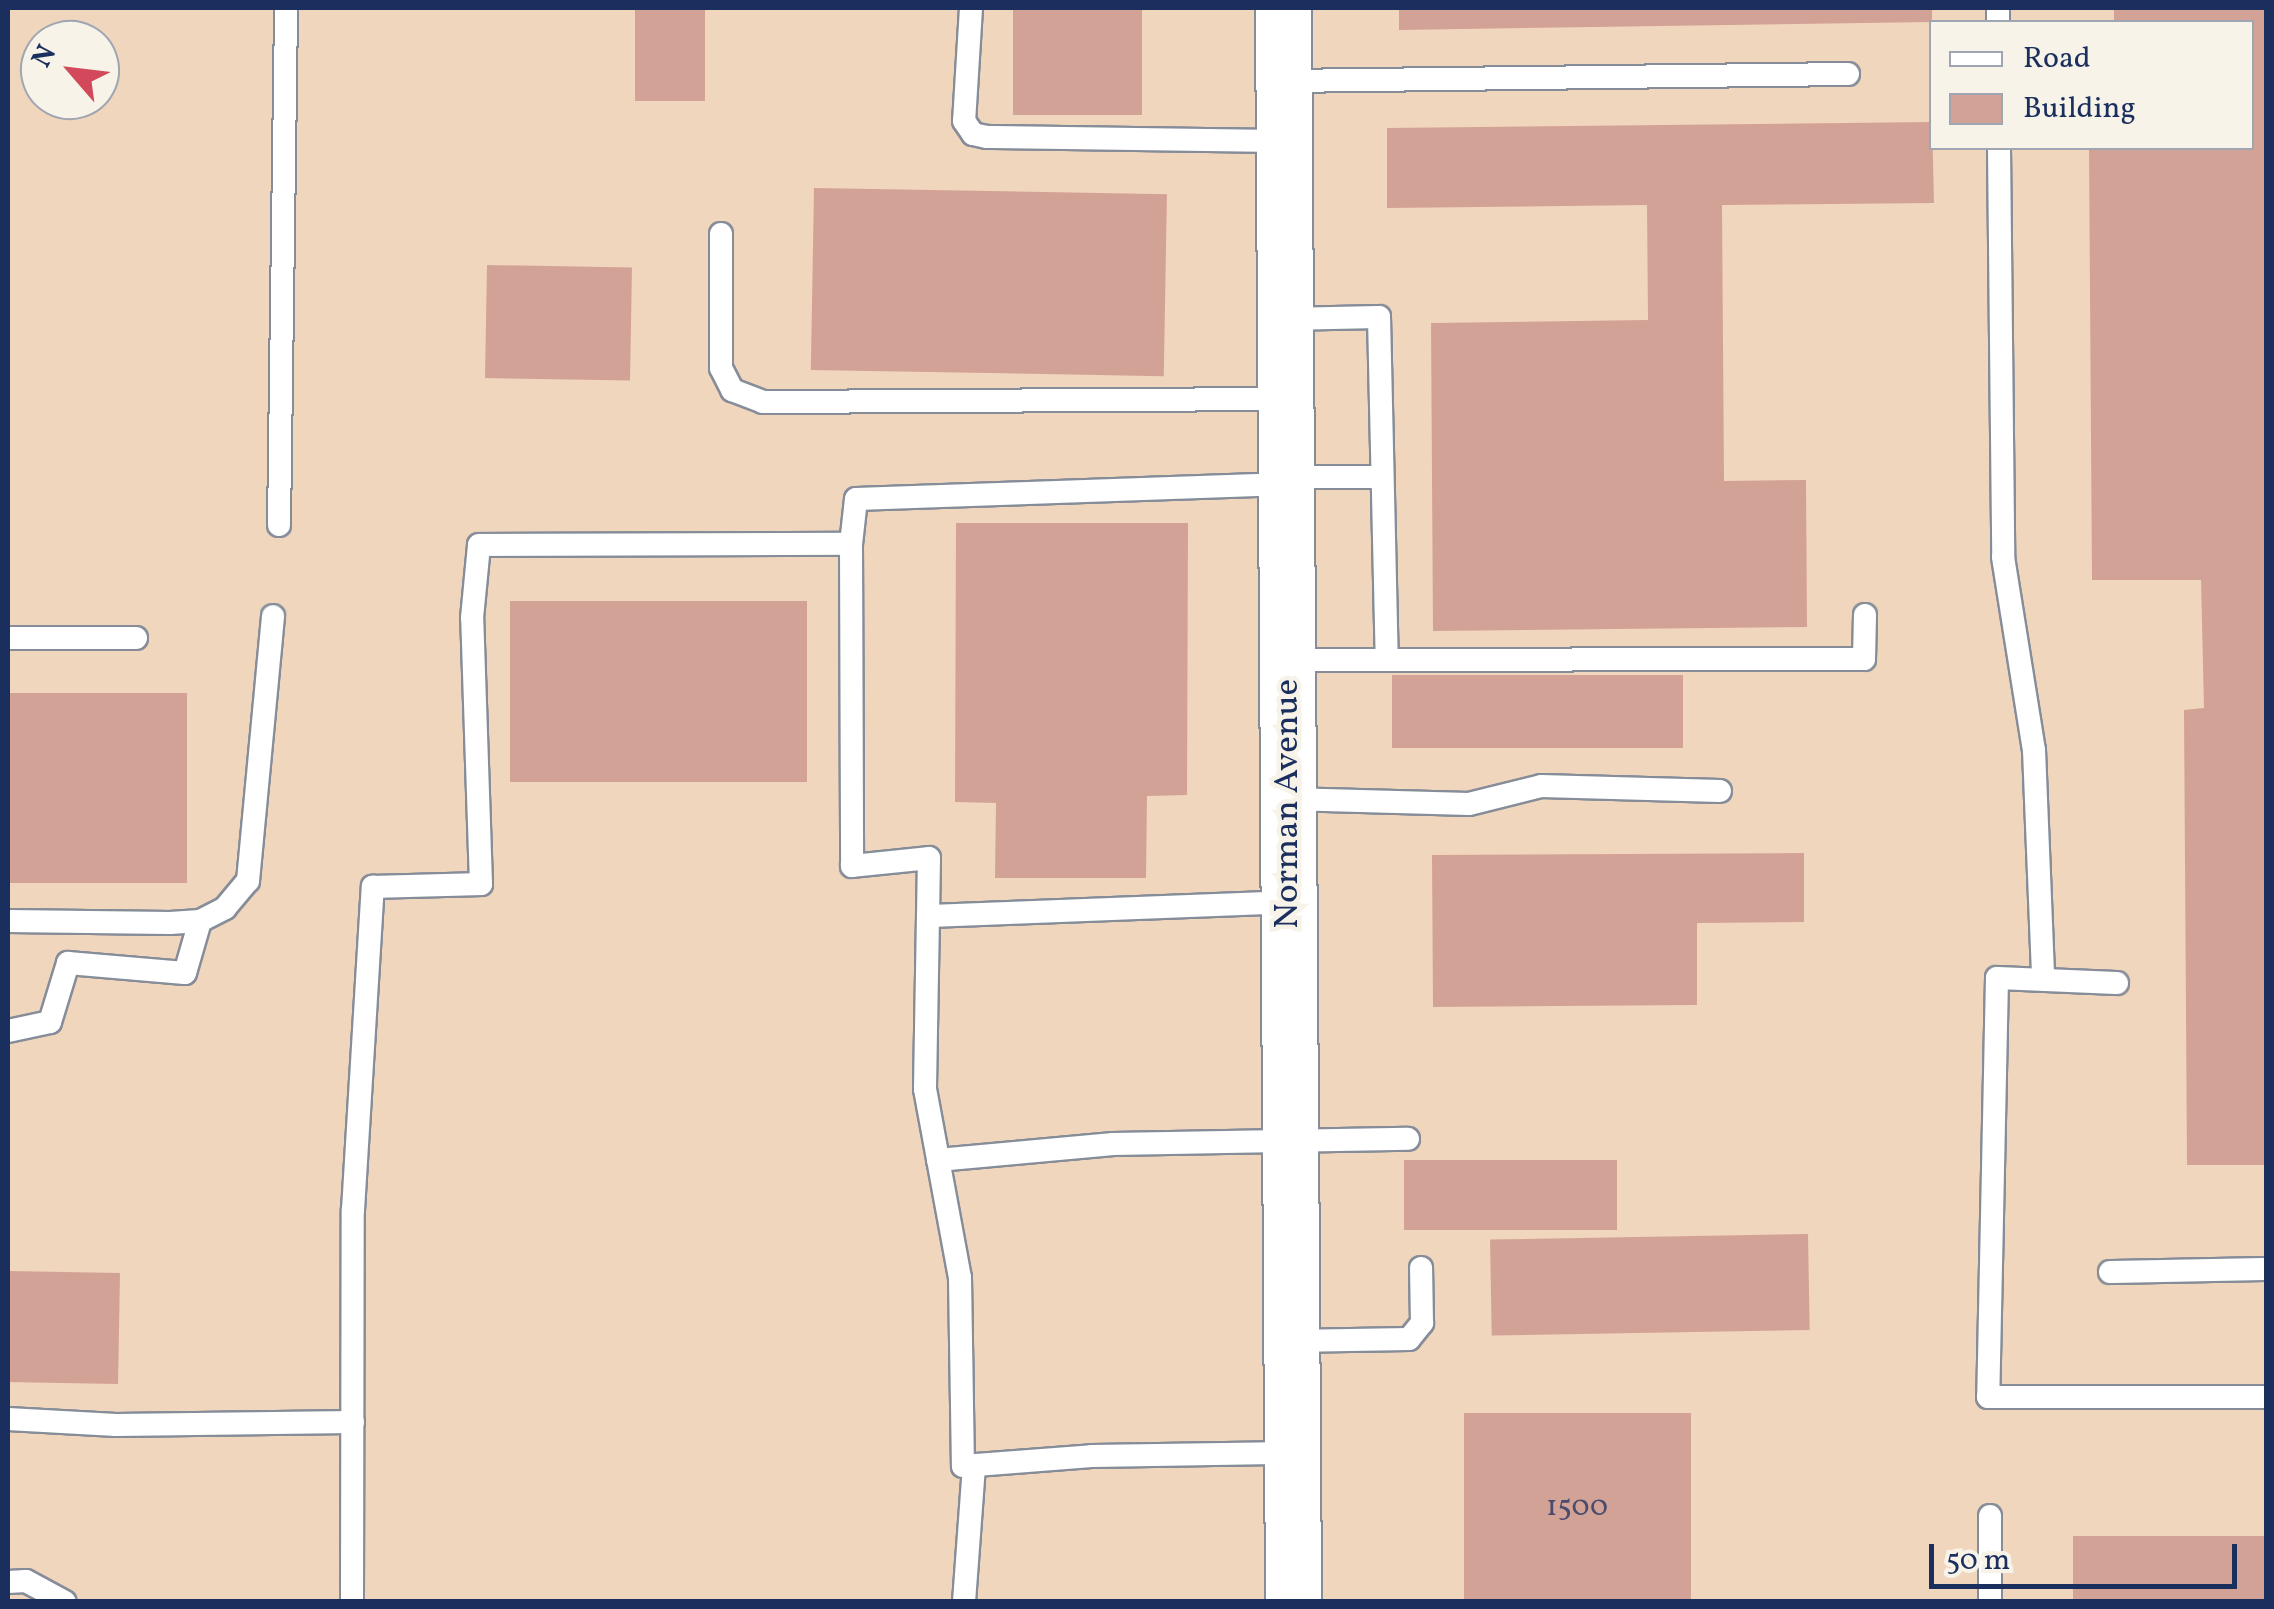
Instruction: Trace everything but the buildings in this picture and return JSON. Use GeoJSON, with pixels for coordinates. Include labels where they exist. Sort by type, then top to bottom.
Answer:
{"type":"FeatureCollection","features":[{"type":"Feature","properties":{"kind":"street","name":"Norman Avenue"},"geometry":{"type":"LineString","coordinates":[[1283,8],[1293,1602]]}},
{"type":"Feature","properties":{"kind":"lane"},"geometry":{"type":"LineString","coordinates":[[278,526],[286,8]]}},
{"type":"Feature","properties":{"kind":"lane"},"geometry":{"type":"LineString","coordinates":[[971,8],[964,121],[972,134],[987,138],[1284,140]]}},
{"type":"Feature","properties":{"kind":"lane"},"geometry":{"type":"LineString","coordinates":[[1284,81],[1848,74]]}},
{"type":"Feature","properties":{"kind":"lane"},"geometry":{"type":"LineString","coordinates":[[1999,150],[2003,558],[2034,750],[2043,979]]}},
{"type":"Feature","properties":{"kind":"lane"},"geometry":{"type":"LineString","coordinates":[[721,234],[721,368],[732,390],[763,402],[1286,399]]}},
{"type":"Feature","properties":{"kind":"lane"},"geometry":{"type":"LineString","coordinates":[[1285,319],[1380,317],[1380,477],[1387,659]]}},
{"type":"Feature","properties":{"kind":"lane"},"geometry":{"type":"LineString","coordinates":[[1292,1453],[1092,1456],[963,1466],[960,1278],[926,1089],[929,858],[852,866],[851,544],[856,499],[1380,477]]}},
{"type":"Feature","properties":{"kind":"lane"},"geometry":{"type":"LineString","coordinates":[[352,1602],[354,1210],[373,887],[481,884],[472,618],[479,544],[851,544]]}},
{"type":"Feature","properties":{"kind":"lane"},"geometry":{"type":"LineString","coordinates":[[1287,660],[1864,660],[1865,615]]}},
{"type":"Feature","properties":{"kind":"lane"},"geometry":{"type":"LineString","coordinates":[[8,920],[200,920],[225,908],[248,881],[273,616]]}},
{"type":"Feature","properties":{"kind":"lane"},"geometry":{"type":"LineString","coordinates":[[8,638],[136,638]]}},
{"type":"Feature","properties":{"kind":"lane"},"geometry":{"type":"LineString","coordinates":[[1288,799],[1470,804],[1541,786],[1720,790]]}},
{"type":"Feature","properties":{"kind":"lane"},"geometry":{"type":"LineString","coordinates":[[928,916],[1289,902]]}},
{"type":"Feature","properties":{"kind":"lane"},"geometry":{"type":"LineString","coordinates":[[8,1031],[50,1022],[68,963],[185,973],[200,920]]}},
{"type":"Feature","properties":{"kind":"lane"},"geometry":{"type":"LineString","coordinates":[[2117,983],[1996,978],[1988,1396],[2266,1397]]}},
{"type":"Feature","properties":{"kind":"lane"},"geometry":{"type":"LineString","coordinates":[[938,1160],[1113,1144],[1408,1139]]}},
{"type":"Feature","properties":{"kind":"lane"},"geometry":{"type":"LineString","coordinates":[[1291,1341],[1410,1339],[1422,1323],[1421,1268]]}},
{"type":"Feature","properties":{"kind":"lane"},"geometry":{"type":"LineString","coordinates":[[2110,1272],[2266,1269]]}},
{"type":"Feature","properties":{"kind":"lane"},"geometry":{"type":"LineString","coordinates":[[8,1419],[116,1425],[352,1422]]}},
{"type":"Feature","properties":{"kind":"lane"},"geometry":{"type":"LineString","coordinates":[[964,1602],[974,1466]]}},
{"type":"Feature","properties":{"kind":"lane"},"geometry":{"type":"LineString","coordinates":[[1990,1516],[1990,1602]]}},
{"type":"Feature","properties":{"kind":"lane"},"geometry":{"type":"LineString","coordinates":[[8,1582],[26,1581],[65,1602]]}},
{"type":"Feature","properties":{"kind":"shaded area"},"geometry":{"type":"Polygon","coordinates":[[[8,8],[2266,8],[2266,1601],[8,1601],[8,8]]]}}]}
